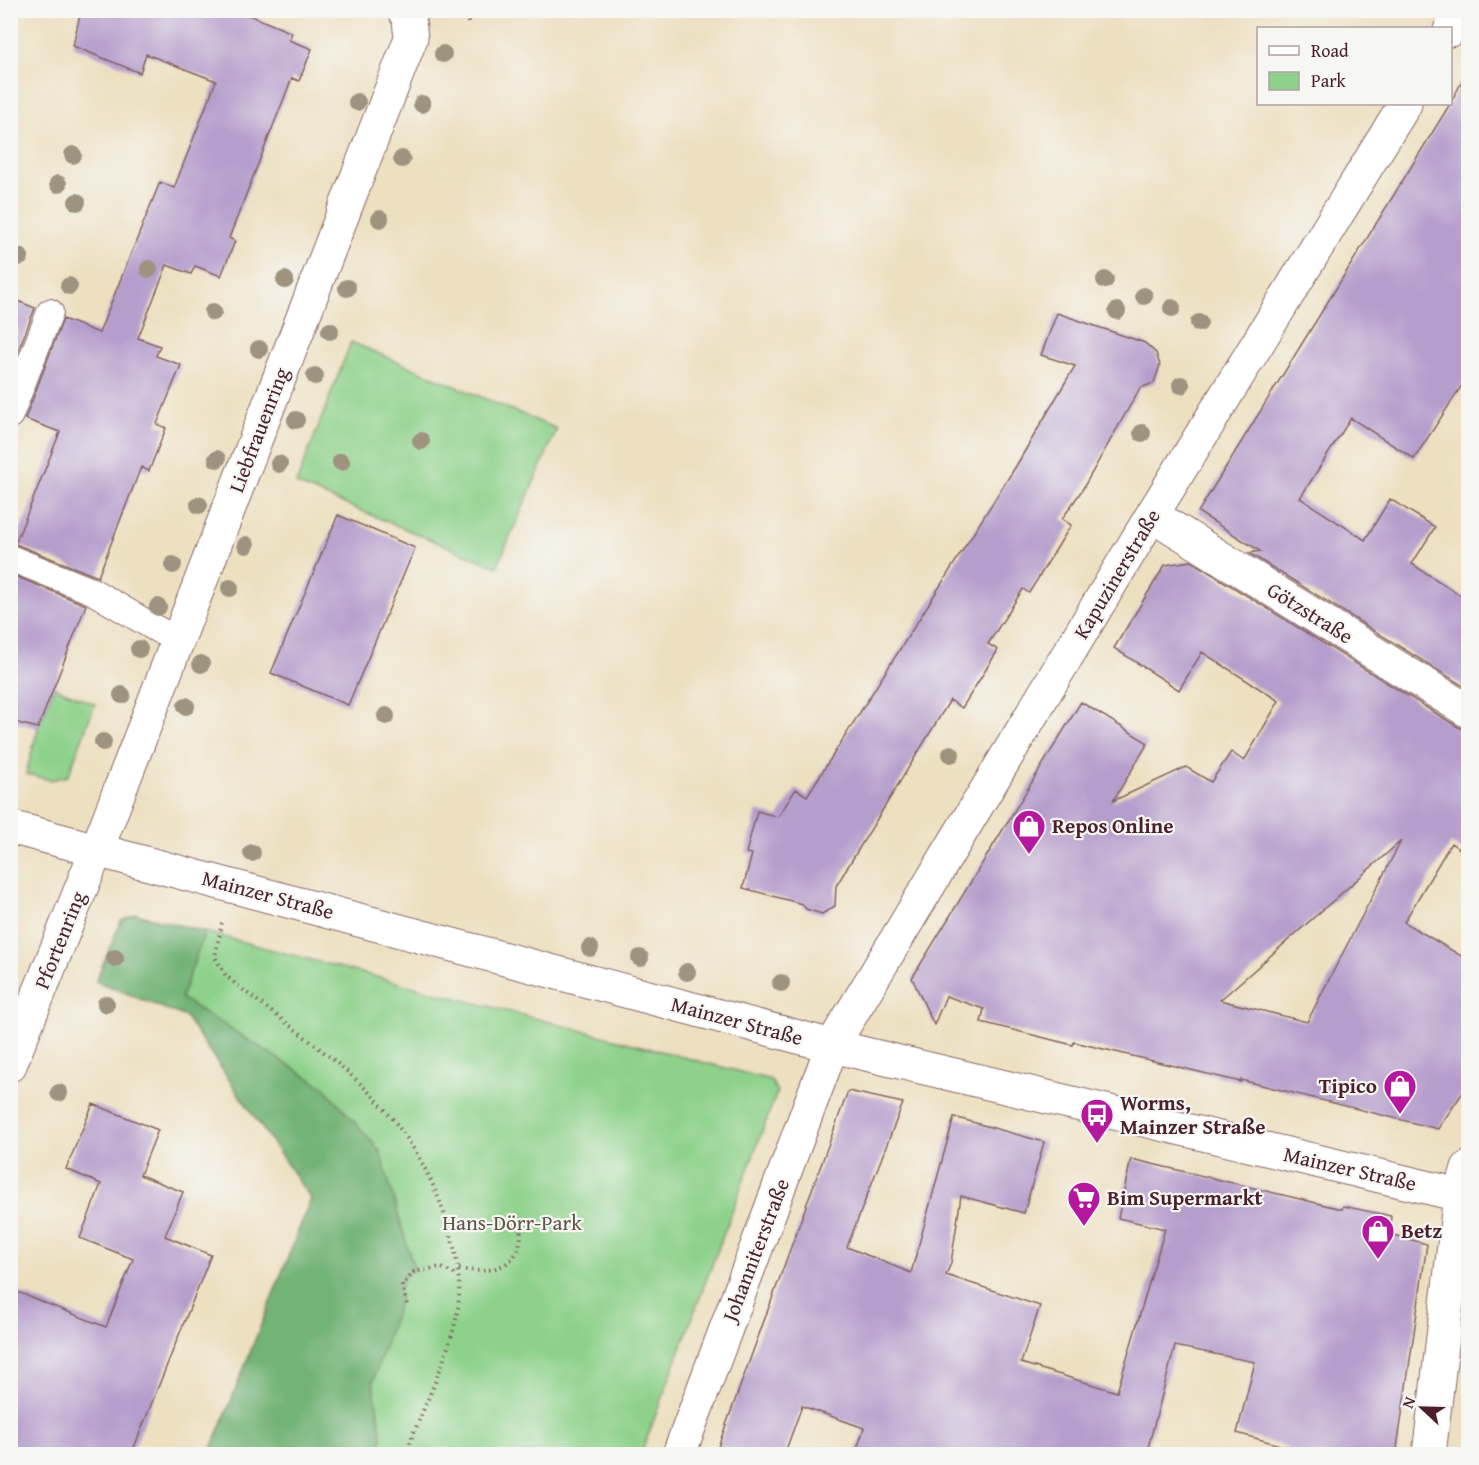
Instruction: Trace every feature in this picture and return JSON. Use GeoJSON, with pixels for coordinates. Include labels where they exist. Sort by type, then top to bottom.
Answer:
{"type":"FeatureCollection","features":[{"type":"Feature","properties":{"kind":"street","name":"Liebfrauenring"},"geometry":{"type":"LineString","coordinates":[[97,849],[411,38],[409,20],[404,10]]}},
{"type":"Feature","properties":{"kind":"street"},"geometry":{"type":"LineString","coordinates":[[1452,27],[1462,10]]}},
{"type":"Feature","properties":{"kind":"street","name":"Kapuzinerstraße"},"geometry":{"type":"LineString","coordinates":[[832,1046],[1152,515],[1404,105]]}},
{"type":"Feature","properties":{"kind":"street","name":"Götzstraße"},"geometry":{"type":"LineString","coordinates":[[1152,515],[1468,711]]}},
{"type":"Feature","properties":{"kind":"street","name":"Mainzer Straße"},"geometry":{"type":"LineString","coordinates":[[10,827],[832,1046],[1466,1187]]}},
{"type":"Feature","properties":{"kind":"street","name":"Pfortenring"},"geometry":{"type":"LineString","coordinates":[[10,1065],[97,849]]}},
{"type":"Feature","properties":{"kind":"street","name":"Johanniterstraße"},"geometry":{"type":"LineString","coordinates":[[679,1455],[832,1046]]}},
{"type":"Feature","properties":{"kind":"street"},"geometry":{"type":"LineString","coordinates":[[1428,1455],[1466,1187]]}},
{"type":"Feature","properties":{"kind":"lane"},"geometry":{"type":"LineString","coordinates":[[10,415],[50,312]]}},
{"type":"Feature","properties":{"kind":"lane"},"geometry":{"type":"LineString","coordinates":[[10,558],[92,591],[177,641]]}},
{"type":"Feature","properties":{"kind":"path"},"geometry":{"type":"LineString","coordinates":[[464,10],[469,25]]}},
{"type":"Feature","properties":{"kind":"path"},"geometry":{"type":"LineString","coordinates":[[233,886],[215,948],[219,966],[226,976],[246,993],[353,1074],[392,1117],[433,1185],[448,1225],[459,1269],[456,1319],[405,1455]]}},
{"type":"Feature","properties":{"kind":"path"},"geometry":{"type":"LineString","coordinates":[[459,1269],[486,1271],[507,1263],[519,1246],[519,1225]]}},
{"type":"Feature","properties":{"kind":"path"},"geometry":{"type":"LineString","coordinates":[[407,1304],[402,1286],[414,1272],[440,1267],[459,1276]]}},
{"type":"Feature","properties":{"kind":"green space"},"geometry":{"type":"Polygon","coordinates":[[[351,342],[557,429],[497,567],[296,484],[351,342]]]}},
{"type":"Feature","properties":{"kind":"green space"},"geometry":{"type":"Polygon","coordinates":[[[54,687],[95,704],[68,776],[51,780],[26,774],[38,728],[54,687]]]}},
{"type":"Feature","properties":{"kind":"green space","name":"Hans-Dörr-Park"},"geometry":{"type":"Polygon","coordinates":[[[136,914],[771,1080],[777,1092],[641,1454],[210,1454],[311,1199],[186,1017],[96,981],[121,921],[136,914]]]}},
{"type":"Feature","properties":{"kind":"green space"},"geometry":{"type":"Polygon","coordinates":[[[136,914],[205,932],[181,998],[324,1087],[380,1151],[414,1269],[401,1281],[400,1299],[373,1381],[382,1437],[378,1454],[210,1454],[311,1199],[186,1017],[96,981],[121,921],[136,914]]]}},
{"type":"Feature","properties":{"kind":"building"},"geometry":{"type":"Polygon","coordinates":[[[81,10],[237,10],[292,33],[289,40],[312,49],[299,81],[292,78],[229,238],[235,241],[221,276],[195,266],[191,274],[167,265],[138,338],[160,346],[156,356],[181,365],[157,424],[166,428],[149,471],[141,467],[98,577],[15,544],[60,432],[25,419],[63,319],[99,333],[160,182],[174,188],[216,81],[146,54],[140,73],[73,46],[81,10]]]}},
{"type":"Feature","properties":{"kind":"building"},"geometry":{"type":"Polygon","coordinates":[[[1468,70],[1468,376],[1414,459],[1351,418],[1300,498],[1365,540],[1390,499],[1435,527],[1412,564],[1468,600],[1468,689],[1249,553],[1260,551],[1198,512],[1449,105],[1452,105],[1452,100],[1468,70]]]}},
{"type":"Feature","properties":{"kind":"building"},"geometry":{"type":"Polygon","coordinates":[[[10,298],[35,308],[10,372],[10,298]]]}},
{"type":"Feature","properties":{"kind":"building"},"geometry":{"type":"Polygon","coordinates":[[[1057,313],[1145,343],[1156,353],[1160,365],[1154,383],[1140,388],[1082,490],[1062,519],[1071,525],[1029,593],[1023,589],[988,644],[998,650],[962,708],[950,700],[836,886],[835,906],[822,914],[806,909],[802,904],[743,888],[752,854],[746,853],[757,811],[778,817],[796,789],[807,796],[1016,466],[1075,366],[1041,355],[1057,313]]]}},
{"type":"Feature","properties":{"kind":"building"},"geometry":{"type":"Polygon","coordinates":[[[338,515],[415,548],[348,705],[271,673],[338,515]]]}},
{"type":"Feature","properties":{"kind":"building"},"geometry":{"type":"Polygon","coordinates":[[[1191,561],[1458,727],[1468,730],[1468,855],[1451,843],[1404,922],[1468,960],[1468,1085],[1438,1129],[1241,1080],[1241,1082],[1074,1042],[1073,1045],[981,1022],[984,1009],[946,996],[934,1025],[912,978],[1081,702],[1148,743],[1113,801],[1186,767],[1211,782],[1231,752],[1244,761],[1279,701],[1202,652],[1179,690],[1114,648],[1165,565],[1191,561]],[[1401,841],[1220,1000],[1307,1022],[1401,841]]]}},
{"type":"Feature","properties":{"kind":"building"},"geometry":{"type":"Polygon","coordinates":[[[10,574],[86,605],[38,728],[10,721],[10,574]]]}},
{"type":"Feature","properties":{"kind":"building"},"geometry":{"type":"Polygon","coordinates":[[[848,1091],[903,1103],[847,1247],[911,1273],[954,1117],[1044,1142],[1024,1213],[961,1196],[951,1263],[946,1275],[1040,1306],[1021,1363],[1117,1392],[1165,1229],[1118,1218],[1131,1159],[1342,1209],[1343,1206],[1391,1216],[1389,1234],[1427,1244],[1396,1455],[1284,1455],[1287,1447],[1237,1433],[1255,1362],[1175,1346],[1146,1455],[855,1455],[864,1428],[802,1406],[784,1455],[715,1455],[848,1091]]]}},
{"type":"Feature","properties":{"kind":"building"},"geometry":{"type":"Polygon","coordinates":[[[93,1104],[158,1130],[140,1175],[183,1192],[165,1236],[211,1255],[131,1455],[10,1455],[10,1289],[106,1327],[133,1259],[80,1238],[101,1184],[66,1169],[93,1104]]]}},
{"type":"Feature","properties":{"kind":"place","name":"Repos Online"},"geometry":{"type":"Point","coordinates":[1029,855]}},
{"type":"Feature","properties":{"kind":"place","name":"Tipico"},"geometry":{"type":"Point","coordinates":[1400,1115]}},
{"type":"Feature","properties":{"kind":"place","name":"Worms, Mainzer Straße"},"geometry":{"type":"Point","coordinates":[1097,1144]}},
{"type":"Feature","properties":{"kind":"place","name":"Bim Supermarkt"},"geometry":{"type":"Point","coordinates":[1084,1227]}},
{"type":"Feature","properties":{"kind":"place","name":"Betz"},"geometry":{"type":"Point","coordinates":[1378,1260]}}]}
